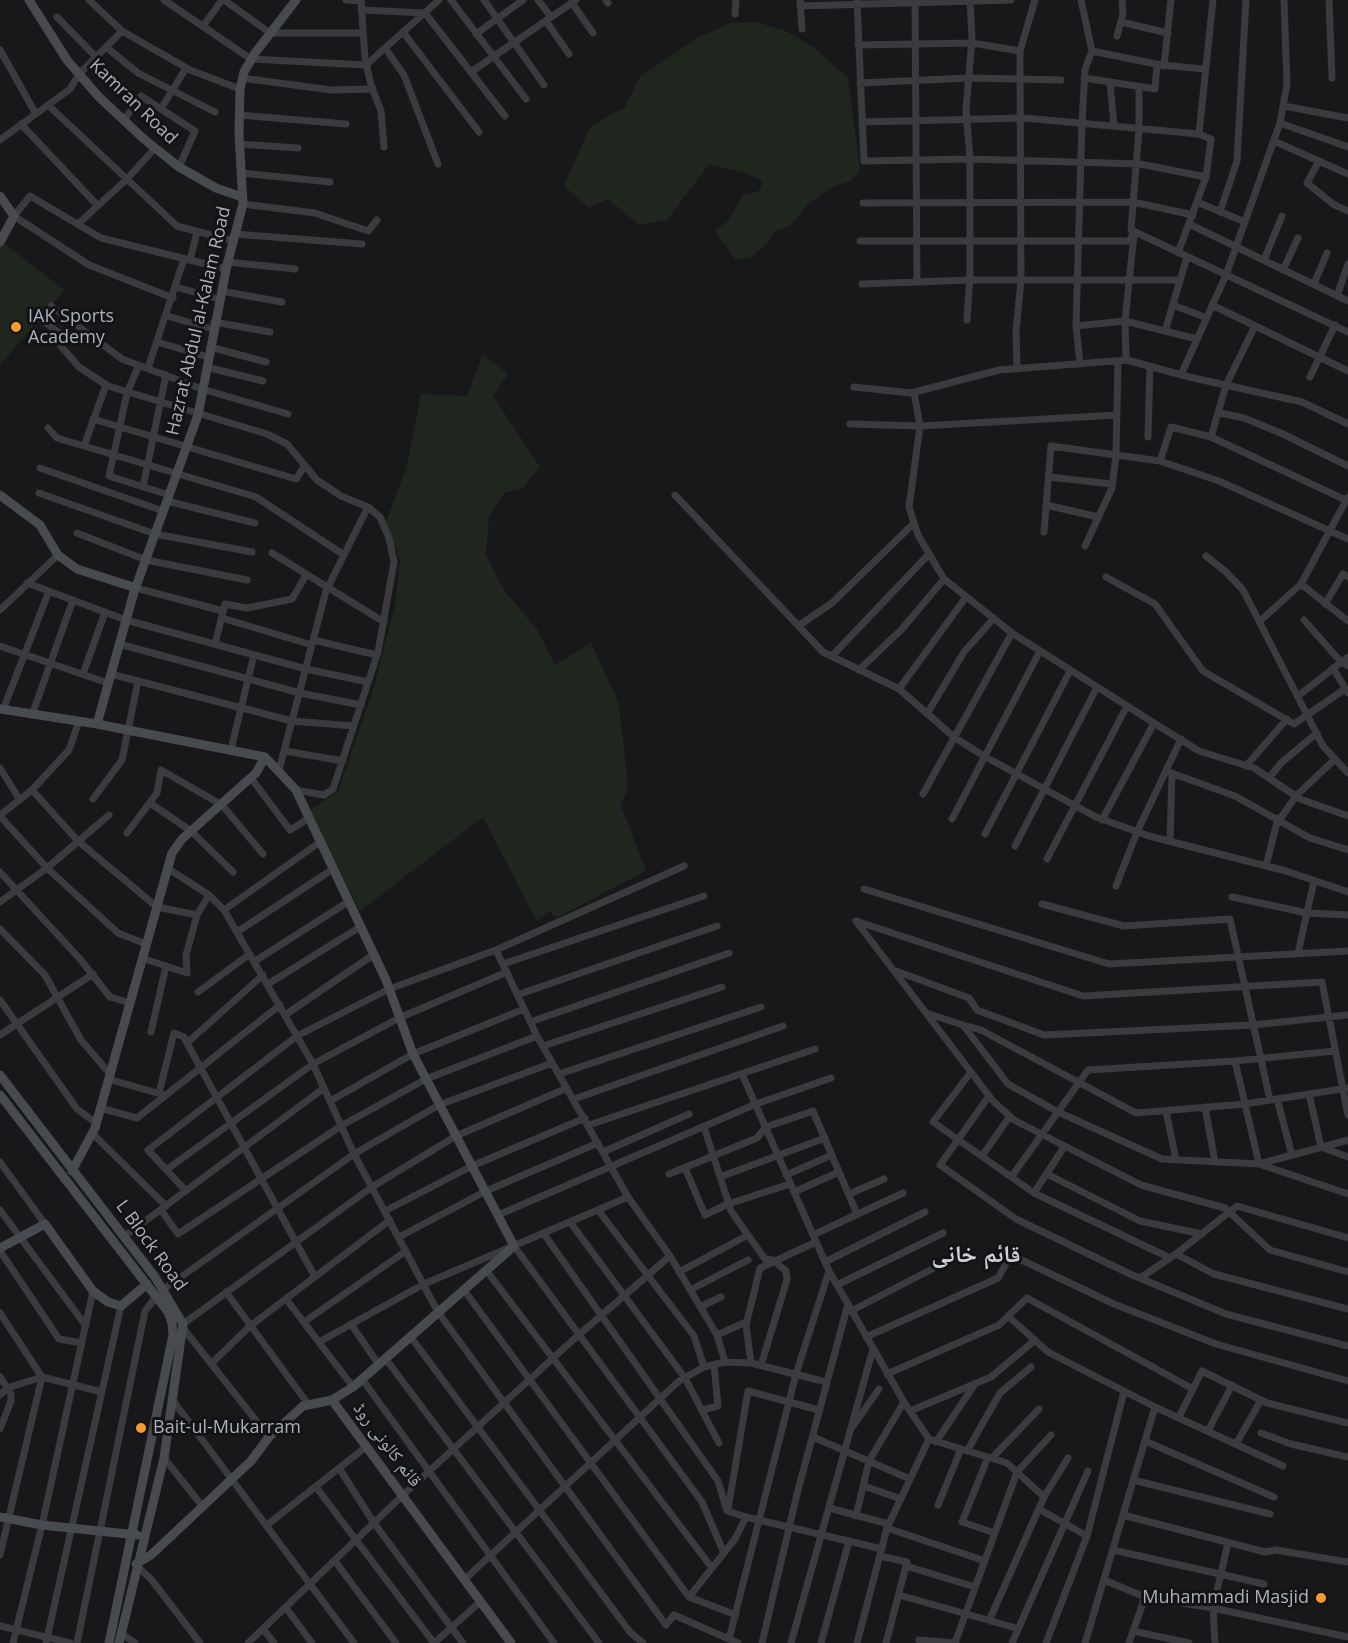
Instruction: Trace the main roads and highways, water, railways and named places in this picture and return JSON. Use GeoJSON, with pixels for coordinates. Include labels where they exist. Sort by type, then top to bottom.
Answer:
{"type":"FeatureCollection","features":[{"type":"Feature","properties":{"kind":"place","name":"IAK Sports Academy"},"geometry":{"type":"Point","coordinates":[16,327]}},
{"type":"Feature","properties":{"kind":"place","name":"Bait-ul-Mukarram"},"geometry":{"type":"Point","coordinates":[141,1428]}},
{"type":"Feature","properties":{"kind":"place","name":"Muhammadi Masjid"},"geometry":{"type":"Point","coordinates":[1321,1598]}},
{"type":"Feature","properties":{"kind":"district","name":"قائم خانى"},"geometry":{"type":"Point","coordinates":[976,1255]}}]}
